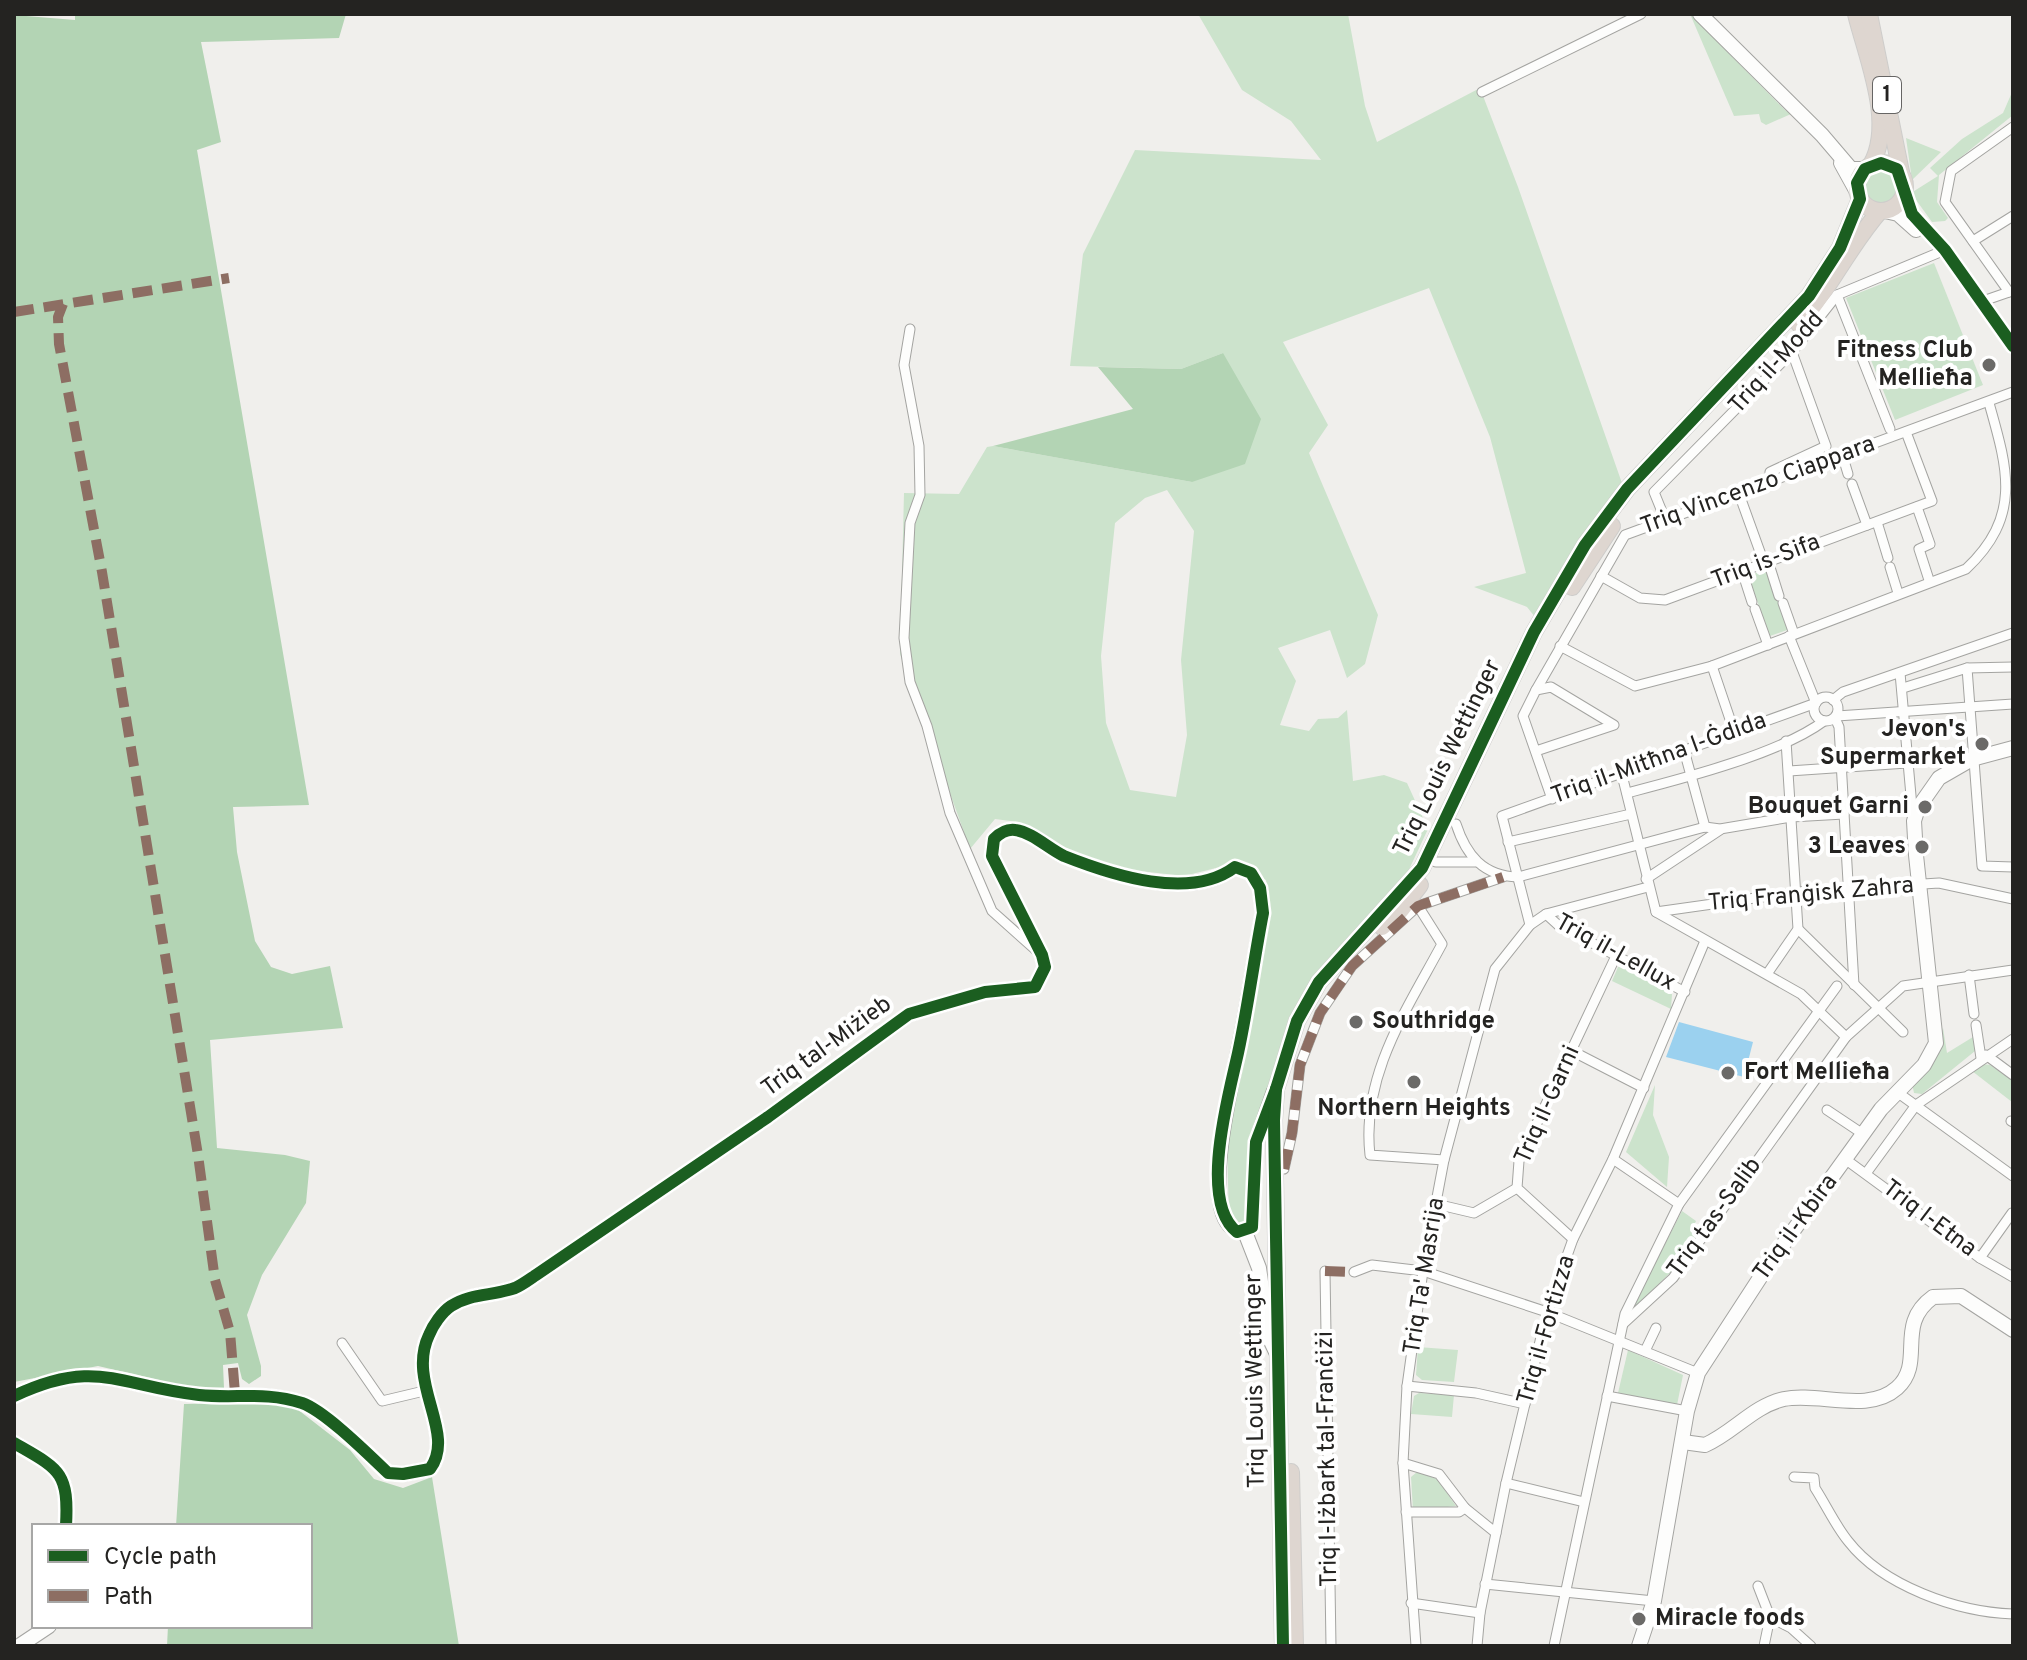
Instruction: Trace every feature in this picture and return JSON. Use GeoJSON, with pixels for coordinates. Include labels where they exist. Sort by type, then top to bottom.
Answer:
{"type":"FeatureCollection","features":[{"type":"Feature","properties":{"kind":"highway","name":"1"},"geometry":{"type":"LineString","coordinates":[[1856,14],[1881,124],[1881,148],[1868,167]]}},
{"type":"Feature","properties":{"kind":"highway","name":"1"},"geometry":{"type":"LineString","coordinates":[[1869,14],[1903,185]]}},
{"type":"Feature","properties":{"kind":"highway"},"geometry":{"type":"LineString","coordinates":[[1890,165],[1903,185],[1899,202],[1883,211],[1871,209],[1859,196],[1857,183],[1868,167],[1890,165]]}},
{"type":"Feature","properties":{"kind":"highway","name":"Triq Louis Wettinger"},"geometry":{"type":"LineString","coordinates":[[1283,1646],[1276,1089],[1297,1021],[1319,982],[1422,868],[1534,632],[1585,545],[1627,489],[1809,296],[1840,248],[1859,196]]}},
{"type":"Feature","properties":{"kind":"highway","name":"Triq Louis Wettinger"},"geometry":{"type":"LineString","coordinates":[[1295,1646],[1284,1169],[1286,1093],[1306,1028],[1340,970],[1357,949],[1401,910],[1436,862],[1543,637],[1611,527],[1670,455],[1817,304],[1863,230],[1883,211]]}},
{"type":"Feature","properties":{"kind":"street"},"geometry":{"type":"LineString","coordinates":[[1482,92],[1641,14]]}},
{"type":"Feature","properties":{"kind":"street"},"geometry":{"type":"LineString","coordinates":[[1700,14],[1822,135],[1851,169],[1868,167]]}},
{"type":"Feature","properties":{"kind":"street"},"geometry":{"type":"LineString","coordinates":[[1983,301],[2011,292],[1945,202],[1951,171],[2013,127]]}},
{"type":"Feature","properties":{"kind":"street"},"geometry":{"type":"LineString","coordinates":[[1837,155],[1859,196]]}},
{"type":"Feature","properties":{"kind":"street"},"geometry":{"type":"LineString","coordinates":[[1903,185],[1912,214],[1945,250],[2013,346]]}},
{"type":"Feature","properties":{"kind":"street"},"geometry":{"type":"LineString","coordinates":[[1883,211],[1898,214],[1930,244],[1945,250]]}},
{"type":"Feature","properties":{"kind":"street"},"geometry":{"type":"LineString","coordinates":[[1973,241],[2013,216]]}},
{"type":"Feature","properties":{"kind":"street","name":"Triq il-Modd"},"geometry":{"type":"LineString","coordinates":[[1665,519],[1654,492],[1792,352],[1837,295],[1945,250]]}},
{"type":"Feature","properties":{"kind":"street"},"geometry":{"type":"LineString","coordinates":[[1837,295],[1890,429]]}},
{"type":"Feature","properties":{"kind":"street"},"geometry":{"type":"LineString","coordinates":[[910,329],[904,365],[919,446],[920,495],[910,523],[907,566],[904,638],[910,682],[927,726],[950,813],[992,911],[1042,955]]}},
{"type":"Feature","properties":{"kind":"street"},"geometry":{"type":"LineString","coordinates":[[1770,472],[1826,446],[1792,352]]}},
{"type":"Feature","properties":{"kind":"street","name":"Triq Vincenzo Ciappara"},"geometry":{"type":"LineString","coordinates":[[1552,799],[1523,716],[1625,535],[2013,392]]}},
{"type":"Feature","properties":{"kind":"street"},"geometry":{"type":"LineString","coordinates":[[1560,646],[1635,686],[1712,666],[1929,580],[1966,569],[1998,530],[2007,474],[1989,403]]}},
{"type":"Feature","properties":{"kind":"street","name":"Triq is-Sifa"},"geometry":{"type":"LineString","coordinates":[[1601,576],[1640,598],[1665,600],[1932,501],[1906,432]]}},
{"type":"Feature","properties":{"kind":"street"},"geometry":{"type":"LineString","coordinates":[[1842,454],[1850,479],[1889,563],[1898,593]]}},
{"type":"Feature","properties":{"kind":"street"},"geometry":{"type":"LineString","coordinates":[[1738,491],[1781,599],[1816,703],[1816,714],[1832,718],[2013,704]]}},
{"type":"Feature","properties":{"kind":"street"},"geometry":{"type":"LineString","coordinates":[[1917,507],[1930,544],[1919,549],[1929,580]]}},
{"type":"Feature","properties":{"kind":"street"},"geometry":{"type":"LineString","coordinates":[[1742,571],[1768,645]]}},
{"type":"Feature","properties":{"kind":"street"},"geometry":{"type":"LineString","coordinates":[[1833,700],[1843,692],[1962,648],[2013,633]]}},
{"type":"Feature","properties":{"kind":"street"},"geometry":{"type":"LineString","coordinates":[[1712,666],[1734,731]]}},
{"type":"Feature","properties":{"kind":"street"},"geometry":{"type":"LineString","coordinates":[[1903,688],[1967,668],[2013,667]]}},
{"type":"Feature","properties":{"kind":"street"},"geometry":{"type":"LineString","coordinates":[[1967,668],[1982,866],[2013,867]]}},
{"type":"Feature","properties":{"kind":"street"},"geometry":{"type":"LineString","coordinates":[[1900,673],[1914,821]]}},
{"type":"Feature","properties":{"kind":"street"},"geometry":{"type":"LineString","coordinates":[[1536,690],[1551,687],[1614,725],[1536,751]]}},
{"type":"Feature","properties":{"kind":"street"},"geometry":{"type":"LineString","coordinates":[[1627,793],[1692,776],[1786,741],[1832,718],[1838,705],[1833,700],[1822,698],[1816,703]]}},
{"type":"Feature","properties":{"kind":"street","name":"Triq il-Mitħna l-Ġdida"},"geometry":{"type":"LineString","coordinates":[[1508,842],[1502,816],[1816,703]]}},
{"type":"Feature","properties":{"kind":"street"},"geometry":{"type":"LineString","coordinates":[[1832,718],[1839,727],[1854,985]]}},
{"type":"Feature","properties":{"kind":"street"},"geometry":{"type":"LineString","coordinates":[[1767,974],[1798,929],[1786,741]]}},
{"type":"Feature","properties":{"kind":"street"},"geometry":{"type":"LineString","coordinates":[[1914,821],[1918,808],[1939,778],[1972,759],[2013,748]]}},
{"type":"Feature","properties":{"kind":"street"},"geometry":{"type":"LineString","coordinates":[[1684,750],[1705,827]]}},
{"type":"Feature","properties":{"kind":"street"},"geometry":{"type":"LineString","coordinates":[[1789,771],[1907,763]]}},
{"type":"Feature","properties":{"kind":"street"},"geometry":{"type":"LineString","coordinates":[[1621,771],[1656,912],[1801,994],[1846,1037]]}},
{"type":"Feature","properties":{"kind":"street"},"geometry":{"type":"LineString","coordinates":[[1530,925],[1508,842],[1631,814]]}},
{"type":"Feature","properties":{"kind":"street"},"geometry":{"type":"LineString","coordinates":[[1284,1169],[1292,1133],[1300,1065],[1320,1013],[1352,966],[1418,906],[1503,877],[1518,877],[1638,848],[1705,827],[1720,829],[1791,817],[1844,814]]}},
{"type":"Feature","properties":{"kind":"street","name":"Triq il-Kbira"},"geometry":{"type":"LineString","coordinates":[[1639,1646],[1654,1601],[1687,1411],[1698,1373],[1764,1264],[1863,1134],[1924,1065],[1936,1043],[1914,821]]}},
{"type":"Feature","properties":{"kind":"street"},"geometry":{"type":"LineString","coordinates":[[1456,824],[1464,847],[1475,862],[1503,877]]}},
{"type":"Feature","properties":{"kind":"street","name":"Triq Ta' Masrija"},"geometry":{"type":"LineString","coordinates":[[1416,1646],[1403,1463],[1407,1386],[1423,1271],[1444,1160],[1495,969],[1530,925],[1546,914],[1647,883],[1720,829]]}},
{"type":"Feature","properties":{"kind":"street"},"geometry":{"type":"LineString","coordinates":[[1042,955],[992,856],[994,839],[1007,830],[1020,831],[1064,856],[1145,879],[1199,883],[1219,879],[1235,867],[1251,873],[1260,888],[1263,913],[1227,1098],[1220,1164],[1223,1215],[1227,1224],[1237,1232],[1245,1232],[1252,1227],[1256,1142],[1276,1089]]}},
{"type":"Feature","properties":{"kind":"street"},"geometry":{"type":"LineString","coordinates":[[1436,862],[1475,862]]}},
{"type":"Feature","properties":{"kind":"street","name":"Triq Franġisk Zahra"},"geometry":{"type":"LineString","coordinates":[[1656,912],[1798,892],[1939,883],[2013,899]]}},
{"type":"Feature","properties":{"kind":"street"},"geometry":{"type":"LineString","coordinates":[[1418,906],[1442,944],[1388,1042],[1371,1098],[1370,1155],[1444,1160]]}},
{"type":"Feature","properties":{"kind":"street","name":"Triq il-Lellux"},"geometry":{"type":"LineString","coordinates":[[1546,914],[1558,925],[1685,992]]}},
{"type":"Feature","properties":{"kind":"street"},"geometry":{"type":"LineString","coordinates":[[1798,929],[1903,1032]]}},
{"type":"Feature","properties":{"kind":"street","name":"Triq il-Fortizza"},"geometry":{"type":"LineString","coordinates":[[1477,1646],[1485,1584],[1506,1483],[1547,1312],[1573,1239],[1613,1159],[1705,941]]}},
{"type":"Feature","properties":{"kind":"street","name":"Triq tal-Miżieb"},"geometry":{"type":"LineString","coordinates":[[14,1396],[49,1379],[101,1374],[200,1395],[266,1393],[305,1404],[388,1473],[403,1474],[430,1469],[438,1458],[437,1431],[424,1391],[423,1348],[433,1327],[449,1307],[477,1294],[515,1288],[536,1275],[768,1117],[909,1014],[985,992],[1035,987],[1045,967],[1042,955]]}},
{"type":"Feature","properties":{"kind":"street","name":"Triq il-Garni"},"geometry":{"type":"LineString","coordinates":[[1573,1239],[1517,1188],[1519,1161],[1616,956]]}},
{"type":"Feature","properties":{"kind":"street","name":"Triq tas-Salib"},"geometry":{"type":"LineString","coordinates":[[1623,1324],[1673,1278],[1846,1037],[1903,986],[2013,970]]}},
{"type":"Feature","properties":{"kind":"street"},"geometry":{"type":"LineString","coordinates":[[1969,975],[1983,1056],[2013,1075]]}},
{"type":"Feature","properties":{"kind":"street"},"geometry":{"type":"LineString","coordinates":[[1554,1646],[1623,1324],[1647,1266],[1679,1204],[1837,986]]}},
{"type":"Feature","properties":{"kind":"street"},"geometry":{"type":"LineString","coordinates":[[1867,1172],[1916,1105],[1983,1056],[2013,1039]]}},
{"type":"Feature","properties":{"kind":"street"},"geometry":{"type":"LineString","coordinates":[[1572,1051],[1644,1088]]}},
{"type":"Feature","properties":{"kind":"street"},"geometry":{"type":"LineString","coordinates":[[1897,1092],[2013,1176]]}},
{"type":"Feature","properties":{"kind":"street"},"geometry":{"type":"LineString","coordinates":[[1827,1110],[1863,1134]]}},
{"type":"Feature","properties":{"kind":"street"},"geometry":{"type":"LineString","coordinates":[[1613,1159],[1679,1204]]}},
{"type":"Feature","properties":{"kind":"street","name":"Triq l-Etna"},"geometry":{"type":"LineString","coordinates":[[1845,1159],[1867,1172],[1980,1258],[2013,1277]]}},
{"type":"Feature","properties":{"kind":"street"},"geometry":{"type":"LineString","coordinates":[[1436,1204],[1474,1213],[1517,1188]]}},
{"type":"Feature","properties":{"kind":"street"},"geometry":{"type":"LineString","coordinates":[[1980,1258],[2012,1213]]}},
{"type":"Feature","properties":{"kind":"street"},"geometry":{"type":"LineString","coordinates":[[1245,1232],[1259,1268],[1269,1337],[1279,1357]]}},
{"type":"Feature","properties":{"kind":"street"},"geometry":{"type":"LineString","coordinates":[[1354,1272],[1372,1265],[1423,1271],[1547,1312],[1698,1373]]}},
{"type":"Feature","properties":{"kind":"street","name":"Triq l-Iżbark tal-Franċiżi"},"geometry":{"type":"LineString","coordinates":[[1325,1271],[1331,1646]]}},
{"type":"Feature","properties":{"kind":"street"},"geometry":{"type":"LineString","coordinates":[[1683,1442],[1705,1445],[1759,1408],[1784,1399],[1873,1400],[1888,1396],[1907,1376],[1912,1323],[1916,1312],[1933,1297],[1961,1296],[2013,1330]]}},
{"type":"Feature","properties":{"kind":"street"},"geometry":{"type":"LineString","coordinates":[[1645,1351],[1656,1328]]}},
{"type":"Feature","properties":{"kind":"street"},"geometry":{"type":"LineString","coordinates":[[342,1343],[382,1401],[424,1391]]}},
{"type":"Feature","properties":{"kind":"street"},"geometry":{"type":"LineString","coordinates":[[1407,1386],[1476,1393],[1525,1404]]}},
{"type":"Feature","properties":{"kind":"street"},"geometry":{"type":"LineString","coordinates":[[1607,1396],[1687,1411]]}},
{"type":"Feature","properties":{"kind":"street"},"geometry":{"type":"LineString","coordinates":[[14,1443],[55,1467],[68,1493],[66,1524]]}},
{"type":"Feature","properties":{"kind":"street"},"geometry":{"type":"LineString","coordinates":[[1403,1463],[1439,1474],[1465,1508],[1496,1533]]}},
{"type":"Feature","properties":{"kind":"street"},"geometry":{"type":"LineString","coordinates":[[1794,1477],[1814,1478],[1815,1488],[1848,1542],[1888,1574],[1926,1597],[1962,1607],[2013,1614]]}},
{"type":"Feature","properties":{"kind":"street"},"geometry":{"type":"LineString","coordinates":[[1506,1483],[1584,1502]]}},
{"type":"Feature","properties":{"kind":"street"},"geometry":{"type":"LineString","coordinates":[[1406,1512],[1459,1512],[1465,1508]]}},
{"type":"Feature","properties":{"kind":"street"},"geometry":{"type":"LineString","coordinates":[[1485,1584],[1558,1594],[1565,1591],[1654,1601]]}},
{"type":"Feature","properties":{"kind":"street"},"geometry":{"type":"LineString","coordinates":[[1758,1586],[1770,1617],[1764,1646]]}},
{"type":"Feature","properties":{"kind":"street"},"geometry":{"type":"LineString","coordinates":[[1411,1603],[1480,1613]]}},
{"type":"Feature","properties":{"kind":"street"},"geometry":{"type":"LineString","coordinates":[[1770,1617],[1791,1628],[1811,1646]]}},
{"type":"Feature","properties":{"kind":"street"},"geometry":{"type":"LineString","coordinates":[[19,1646],[46,1628]]}},
{"type":"Feature","properties":{"kind":"green space"},"geometry":{"type":"Polygon","coordinates":[[[75,14],[346,14],[339,38],[201,42],[221,142],[197,150],[309,805],[233,807],[237,852],[255,941],[271,967],[292,974],[330,966],[343,1028],[210,1040],[217,1148],[285,1155],[310,1161],[306,1203],[262,1275],[247,1315],[261,1376],[249,1384],[242,1379],[238,1363],[223,1365],[224,1388],[202,1390],[98,1366],[14,1382],[14,15],[75,20],[75,14]]]}},
{"type":"Feature","properties":{"kind":"green space"},"geometry":{"type":"Polygon","coordinates":[[[1198,14],[1348,14],[1365,106],[1377,142],[1480,88],[1623,486],[1535,617],[1527,607],[1474,587],[1526,573],[1490,437],[1429,288],[1283,342],[1328,425],[1309,453],[1378,615],[1365,664],[1347,678],[1330,630],[1278,648],[1296,681],[1280,725],[1309,731],[1318,719],[1338,718],[1347,710],[1353,781],[1384,775],[1407,783],[1428,829],[1406,876],[1315,979],[1262,1109],[1248,1155],[1249,1225],[1229,1220],[1227,1144],[1270,915],[1266,880],[1236,863],[1184,876],[1104,867],[1062,849],[1019,822],[995,819],[970,849],[900,654],[904,493],[959,494],[987,447],[993,446],[1192,482],[1223,353],[1181,369],[1070,366],[1083,254],[1135,150],[1321,160],[1291,121],[1242,90],[1198,14]],[[1167,490],[1145,498],[1115,523],[1101,656],[1106,723],[1130,790],[1176,797],[1187,735],[1181,660],[1194,531],[1167,490]]]}},
{"type":"Feature","properties":{"kind":"green space"},"geometry":{"type":"Polygon","coordinates":[[[1690,14],[1791,114],[1766,125],[1761,122],[1759,114],[1734,116],[1690,14]]]}},
{"type":"Feature","properties":{"kind":"green space"},"geometry":{"type":"Polygon","coordinates":[[[2013,90],[2013,115],[1939,175],[1937,202],[1948,218],[1932,222],[1911,193],[1938,176],[1930,168],[1962,139],[2003,113],[2013,90]]]}},
{"type":"Feature","properties":{"kind":"green space"},"geometry":{"type":"Polygon","coordinates":[[[1906,138],[1941,152],[1912,180],[1906,138]]]}},
{"type":"Feature","properties":{"kind":"green space"},"geometry":{"type":"Polygon","coordinates":[[[1880,168],[1893,173],[1898,186],[1893,199],[1880,204],[1867,199],[1862,186],[1867,173],[1880,168]]]}},
{"type":"Feature","properties":{"kind":"green space"},"geometry":{"type":"Polygon","coordinates":[[[1934,263],[1983,385],[1895,420],[1846,298],[1934,263]]]}},
{"type":"Feature","properties":{"kind":"green space"},"geometry":{"type":"Polygon","coordinates":[[[1223,353],[1261,419],[1245,464],[1192,482],[993,446],[1133,409],[1098,367],[1181,369],[1223,353]]]}},
{"type":"Feature","properties":{"kind":"green space"},"geometry":{"type":"Polygon","coordinates":[[[1767,569],[1790,629],[1770,636],[1748,576],[1767,569]]]}},
{"type":"Feature","properties":{"kind":"green space"},"geometry":{"type":"Polygon","coordinates":[[[1622,966],[1672,994],[1671,1009],[1612,981],[1618,967],[1622,966]]]}},
{"type":"Feature","properties":{"kind":"green space"},"geometry":{"type":"Polygon","coordinates":[[[1943,1028],[1947,1053],[1973,1037],[1975,1051],[1922,1094],[1914,1093],[1912,1083],[1930,1066],[1943,1028]]]}},
{"type":"Feature","properties":{"kind":"green space"},"geometry":{"type":"Polygon","coordinates":[[[1982,1064],[1990,1065],[2013,1081],[2012,1102],[1972,1071],[1982,1064]]]}},
{"type":"Feature","properties":{"kind":"green space"},"geometry":{"type":"Polygon","coordinates":[[[1655,1085],[1653,1115],[1669,1157],[1667,1187],[1626,1152],[1655,1085]]]}},
{"type":"Feature","properties":{"kind":"green space"},"geometry":{"type":"Polygon","coordinates":[[[1682,1211],[1696,1221],[1692,1229],[1700,1235],[1675,1268],[1629,1313],[1682,1211]]]}},
{"type":"Feature","properties":{"kind":"green space"},"geometry":{"type":"Polygon","coordinates":[[[1418,1347],[1458,1350],[1454,1382],[1422,1380],[1416,1375],[1418,1347]]]}},
{"type":"Feature","properties":{"kind":"green space"},"geometry":{"type":"Polygon","coordinates":[[[1628,1350],[1683,1375],[1677,1405],[1618,1393],[1628,1350]]]}},
{"type":"Feature","properties":{"kind":"green space"},"geometry":{"type":"Polygon","coordinates":[[[1419,1393],[1454,1395],[1452,1417],[1411,1414],[1414,1396],[1419,1393]]]}},
{"type":"Feature","properties":{"kind":"green space"},"geometry":{"type":"Polygon","coordinates":[[[288,1402],[350,1450],[374,1479],[403,1488],[432,1477],[459,1646],[167,1646],[168,1628],[312,1628],[312,1524],[176,1524],[184,1404],[288,1402]]]}},
{"type":"Feature","properties":{"kind":"green space"},"geometry":{"type":"Polygon","coordinates":[[[1417,1472],[1437,1479],[1456,1506],[1413,1511],[1411,1477],[1417,1472]]]}},
{"type":"Feature","properties":{"kind":"water"},"geometry":{"type":"Polygon","coordinates":[[[1679,1022],[1753,1042],[1744,1077],[1666,1057],[1679,1022]]]}},
{"type":"Feature","properties":{"kind":"marked path"},"geometry":{"type":"LineString","coordinates":[[14,312],[229,278]]}},
{"type":"Feature","properties":{"kind":"marked path"},"geometry":{"type":"LineString","coordinates":[[63,304],[58,317],[59,344],[102,572],[198,1155],[215,1280],[230,1332],[235,1393]]}},
{"type":"Feature","properties":{"kind":"marked path"},"geometry":{"type":"LineString","coordinates":[[1284,1169],[1292,1133],[1300,1065],[1320,1013],[1352,966],[1418,906],[1503,877]]}},
{"type":"Feature","properties":{"kind":"marked path"},"geometry":{"type":"LineString","coordinates":[[1325,1271],[1354,1272]]}},
{"type":"Feature","properties":{"kind":"cycle path"},"geometry":{"type":"LineString","coordinates":[[1283,1646],[1274,1120],[1276,1089],[1297,1021],[1319,982],[1422,868],[1534,632],[1585,545],[1627,489],[1809,296],[1840,248],[1860,199],[1857,183],[1865,169],[1881,163],[1897,169],[1912,214],[1945,250],[2013,346]]}},
{"type":"Feature","properties":{"kind":"cycle path"},"geometry":{"type":"LineString","coordinates":[[14,1396],[42,1384],[88,1376],[199,1395],[288,1399],[322,1415],[388,1473],[403,1474],[430,1469],[437,1455],[438,1440],[423,1371],[424,1353],[433,1327],[448,1309],[466,1299],[507,1291],[523,1284],[768,1117],[909,1014],[985,992],[1035,987],[1045,967],[1042,955],[992,856],[994,839],[1009,830],[1028,834],[1064,856],[1127,877],[1174,883],[1196,882],[1217,877],[1235,867],[1251,873],[1260,888],[1263,913],[1223,1120],[1218,1173],[1219,1197],[1225,1217],[1237,1232],[1252,1227],[1256,1142],[1276,1089]]}},
{"type":"Feature","properties":{"kind":"cycle path"},"geometry":{"type":"LineString","coordinates":[[14,1443],[42,1459],[58,1474],[65,1493],[66,1524]]}},
{"type":"Feature","properties":{"kind":"place","name":"Fitness Club Mellieħa"},"geometry":{"type":"Point","coordinates":[1989,365]}},
{"type":"Feature","properties":{"kind":"place","name":"Jevon's Supermarket"},"geometry":{"type":"Point","coordinates":[1982,744]}},
{"type":"Feature","properties":{"kind":"place","name":"Bouquet Garni"},"geometry":{"type":"Point","coordinates":[1925,807]}},
{"type":"Feature","properties":{"kind":"place","name":"3 Leaves"},"geometry":{"type":"Point","coordinates":[1922,847]}},
{"type":"Feature","properties":{"kind":"place","name":"Southridge"},"geometry":{"type":"Point","coordinates":[1356,1022]}},
{"type":"Feature","properties":{"kind":"place","name":"Fort Mellieħa"},"geometry":{"type":"Point","coordinates":[1728,1073]}},
{"type":"Feature","properties":{"kind":"place","name":"Northern Heights"},"geometry":{"type":"Point","coordinates":[1414,1082]}},
{"type":"Feature","properties":{"kind":"place","name":"Miracle foods"},"geometry":{"type":"Point","coordinates":[1639,1619]}}]}
